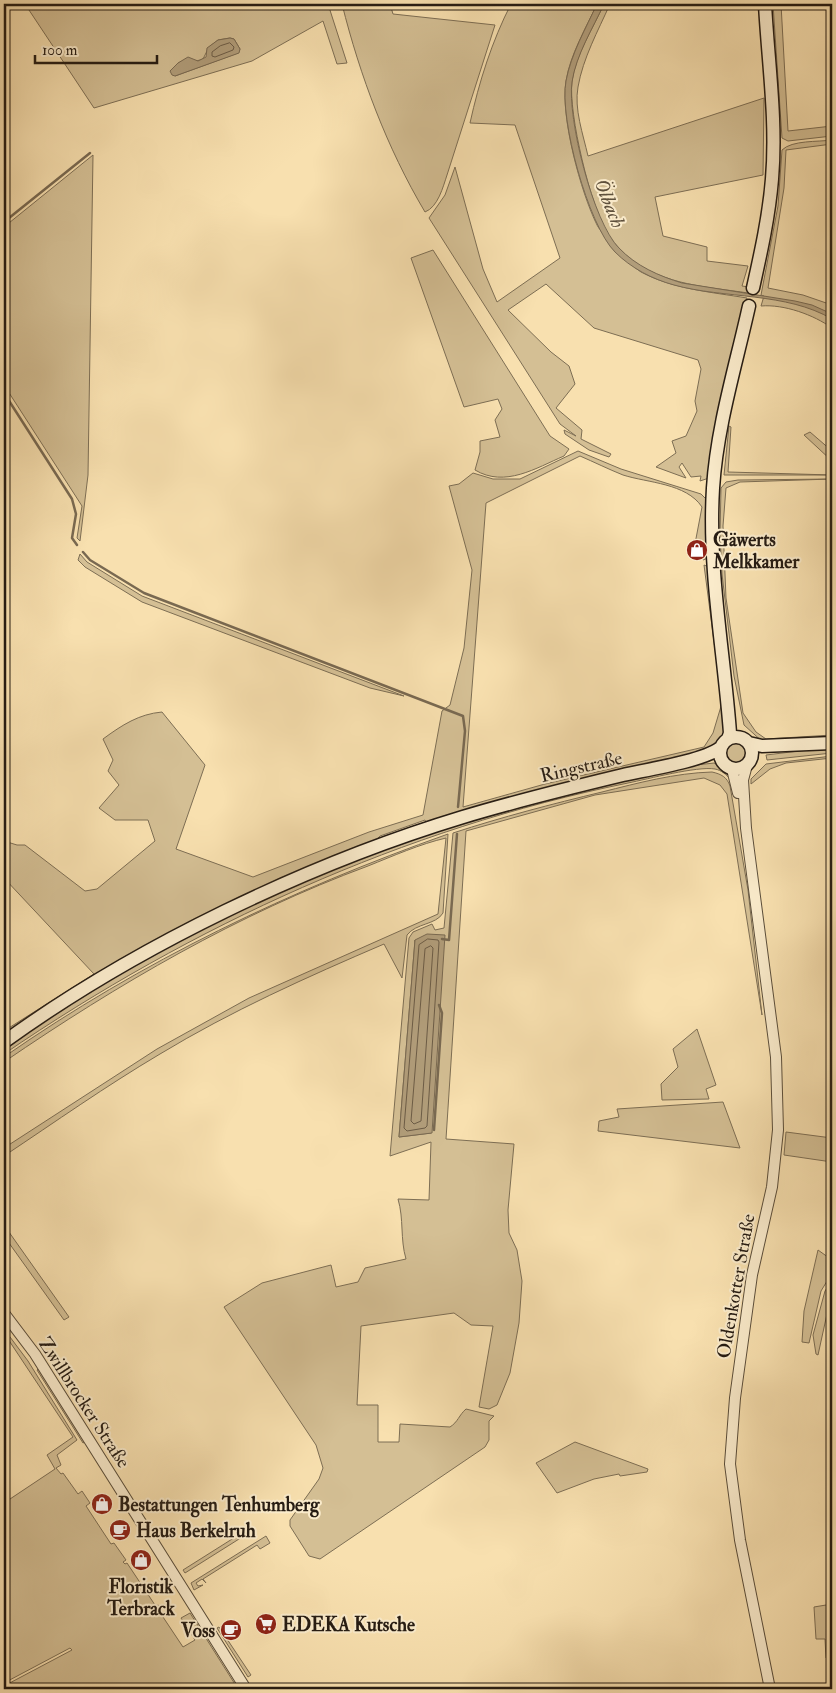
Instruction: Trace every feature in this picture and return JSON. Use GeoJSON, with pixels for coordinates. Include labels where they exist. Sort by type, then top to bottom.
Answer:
{"type":"FeatureCollection","features":[{"type":"Feature","properties":{"kind":"main road"},"geometry":{"type":"LineString","coordinates":[[754,288],[768,217],[774,145],[765,4]]}},
{"type":"Feature","properties":{"kind":"main road"},"geometry":{"type":"LineString","coordinates":[[727,765],[734,742],[713,547],[714,484],[721,428],[749,306]]}},
{"type":"Feature","properties":{"kind":"main road"},"geometry":{"type":"LineString","coordinates":[[734,742],[752,751],[749,762]]}},
{"type":"Feature","properties":{"kind":"main road","name":"Ringstraße"},"geometry":{"type":"LineString","coordinates":[[4,1042],[74,996],[134,960],[218,916],[358,853],[448,822],[524,799],[708,754],[734,742],[762,746],[832,743]]}},
{"type":"Feature","properties":{"kind":"main road","name":"Ringstraße"},"geometry":{"type":"LineString","coordinates":[[646,770],[715,760],[740,769],[763,754],[810,744]]}},
{"type":"Feature","properties":{"kind":"street"},"geometry":{"type":"LineString","coordinates":[[749,306],[754,288]]}},
{"type":"Feature","properties":{"kind":"street"},"geometry":{"type":"LineString","coordinates":[[746,828],[742,780],[749,762]]}},
{"type":"Feature","properties":{"kind":"street"},"geometry":{"type":"LineString","coordinates":[[727,765],[746,828]]}},
{"type":"Feature","properties":{"kind":"street","name":"Oldenkotter Straße"},"geometry":{"type":"LineString","coordinates":[[746,828],[776,1057],[778,1130],[772,1187],[752,1275],[731,1433],[730,1464],[740,1540],[770,1689]]}},
{"type":"Feature","properties":{"kind":"street","name":"Zwillbrocker Straße"},"geometry":{"type":"LineString","coordinates":[[4,1313],[35,1354],[246,1689]]}},
{"type":"Feature","properties":{"kind":"shaded area"},"geometry":{"type":"Polygon","coordinates":[[[25,4],[328,4],[347,63],[337,64],[323,21],[252,61],[94,108],[25,4]],[[234,39],[218,40],[209,47],[203,59],[178,63],[175,76],[238,53],[240,49],[234,39]]]}},
{"type":"Feature","properties":{"kind":"shaded area"},"geometry":{"type":"Polygon","coordinates":[[[342,4],[390,4],[393,14],[495,25],[442,191],[433,206],[425,212],[411,188],[376,111],[357,58],[342,4]]]}},
{"type":"Feature","properties":{"kind":"shaded area"},"geometry":{"type":"Polygon","coordinates":[[[511,4],[597,4],[571,61],[566,81],[565,96],[569,134],[579,175],[591,211],[597,225],[605,236],[636,269],[653,278],[692,289],[747,298],[723,396],[709,478],[700,481],[701,476],[691,477],[682,463],[679,467],[686,478],[656,467],[676,453],[672,441],[686,436],[697,411],[695,401],[701,369],[698,360],[594,328],[546,284],[508,310],[551,352],[569,366],[575,384],[556,408],[582,430],[581,439],[611,454],[609,457],[589,450],[565,434],[564,430],[576,436],[560,424],[429,218],[445,195],[455,167],[483,269],[497,302],[560,258],[515,125],[470,123],[487,62],[511,4]]]}},
{"type":"Feature","properties":{"kind":"shaded area"},"geometry":{"type":"Polygon","coordinates":[[[604,4],[610,4],[587,55],[580,76],[577,95],[580,122],[588,156],[764,98],[763,175],[655,197],[663,236],[707,247],[707,261],[748,266],[742,286],[749,287],[748,293],[687,284],[658,275],[632,260],[619,249],[601,222],[588,183],[577,137],[572,81],[585,41],[604,4]]]}},
{"type":"Feature","properties":{"kind":"shaded area"},"geometry":{"type":"Polygon","coordinates":[[[773,4],[781,4],[788,131],[832,126],[832,136],[788,141],[782,138],[773,4]]]}},
{"type":"Feature","properties":{"kind":"shaded area"},"geometry":{"type":"Polygon","coordinates":[[[832,140],[832,144],[786,150],[784,188],[768,288],[803,295],[832,305],[832,328],[798,311],[761,306],[764,296],[761,295],[778,206],[782,150],[792,144],[832,140]]]}},
{"type":"Feature","properties":{"kind":"shaded area"},"geometry":{"type":"Polygon","coordinates":[[[93,155],[88,475],[80,541],[77,538],[82,506],[4,385],[4,227],[93,155]]]}},
{"type":"Feature","properties":{"kind":"shaded area"},"geometry":{"type":"Polygon","coordinates":[[[433,250],[550,436],[569,449],[564,456],[509,477],[486,475],[475,470],[480,452],[480,441],[500,437],[495,420],[502,409],[498,399],[464,407],[411,258],[433,250]]]}},
{"type":"Feature","properties":{"kind":"shaded area"},"geometry":{"type":"Polygon","coordinates":[[[729,426],[731,427],[728,472],[832,475],[724,475],[729,426]]]}},
{"type":"Feature","properties":{"kind":"shaded area"},"geometry":{"type":"Polygon","coordinates":[[[810,432],[832,451],[832,461],[804,435],[810,432]]]}},
{"type":"Feature","properties":{"kind":"shaded area"},"geometry":{"type":"Polygon","coordinates":[[[578,451],[621,469],[701,494],[708,501],[708,558],[703,560],[700,548],[694,549],[702,507],[695,499],[677,488],[623,475],[580,456],[486,503],[463,807],[545,784],[704,747],[713,733],[722,703],[725,736],[717,747],[427,824],[425,820],[380,836],[374,842],[314,865],[4,1037],[4,1031],[94,974],[4,878],[4,841],[25,845],[85,891],[97,889],[155,841],[148,820],[115,820],[99,808],[119,785],[108,771],[113,760],[103,739],[131,721],[146,715],[162,712],[205,765],[176,849],[253,877],[369,832],[423,815],[442,711],[450,705],[464,648],[472,570],[449,486],[459,484],[473,473],[493,479],[520,479],[578,451]]]}},
{"type":"Feature","properties":{"kind":"shaded area"},"geometry":{"type":"Polygon","coordinates":[[[832,479],[740,482],[726,488],[723,526],[726,598],[743,713],[756,732],[766,739],[832,735],[832,738],[765,744],[744,725],[734,676],[722,574],[720,535],[721,488],[726,482],[738,480],[832,479]]]}},
{"type":"Feature","properties":{"kind":"shaded area"},"geometry":{"type":"Polygon","coordinates":[[[80,554],[87,562],[142,596],[404,696],[370,688],[142,602],[85,567],[78,560],[80,554]]]}},
{"type":"Feature","properties":{"kind":"shaded area"},"geometry":{"type":"Polygon","coordinates":[[[704,565],[709,567],[722,700],[704,565]]]}},
{"type":"Feature","properties":{"kind":"shaded area"},"geometry":{"type":"Polygon","coordinates":[[[737,742],[745,745],[748,753],[745,761],[737,764],[729,761],[726,753],[729,745],[737,742]]]}},
{"type":"Feature","properties":{"kind":"shaded area"},"geometry":{"type":"Polygon","coordinates":[[[832,747],[832,753],[767,760],[766,755],[832,747]]]}},
{"type":"Feature","properties":{"kind":"shaded area"},"geometry":{"type":"Polygon","coordinates":[[[832,756],[832,758],[786,763],[770,769],[751,784],[751,779],[766,764],[832,756]]]}},
{"type":"Feature","properties":{"kind":"shaded area"},"geometry":{"type":"Polygon","coordinates":[[[714,763],[728,771],[731,780],[719,770],[697,769],[544,803],[462,827],[382,855],[302,887],[225,924],[150,964],[76,1007],[4,1054],[4,1047],[56,1013],[164,949],[275,893],[333,868],[474,818],[630,778],[693,765],[714,763]]]}},
{"type":"Feature","properties":{"kind":"shaded area"},"geometry":{"type":"Polygon","coordinates":[[[712,772],[723,776],[730,786],[748,890],[762,1015],[727,794],[720,785],[704,778],[595,795],[466,831],[446,1139],[514,1144],[508,1210],[509,1233],[517,1250],[522,1281],[519,1323],[510,1373],[497,1405],[489,1409],[479,1407],[493,1326],[471,1325],[454,1313],[361,1326],[357,1405],[378,1405],[378,1442],[399,1442],[400,1424],[450,1427],[466,1409],[494,1416],[489,1421],[489,1440],[485,1447],[320,1559],[309,1556],[290,1526],[290,1520],[319,1479],[323,1468],[316,1445],[224,1307],[262,1283],[331,1265],[336,1287],[358,1282],[365,1268],[406,1259],[398,1199],[429,1200],[431,1142],[390,1156],[409,938],[413,932],[432,924],[435,930],[444,928],[453,833],[527,811],[629,785],[670,776],[712,772]],[[415,940],[399,1137],[431,1133],[415,940]]]}},
{"type":"Feature","properties":{"kind":"shaded area"},"geometry":{"type":"Polygon","coordinates":[[[448,834],[443,913],[436,920],[415,928],[407,935],[402,978],[384,944],[326,969],[270,995],[187,1038],[81,1104],[4,1156],[4,1148],[157,1049],[249,998],[438,914],[446,838],[407,850],[272,906],[135,978],[4,1062],[4,1057],[56,1022],[109,990],[218,930],[331,879],[448,834]]]}},
{"type":"Feature","properties":{"kind":"shaded area"},"geometry":{"type":"Polygon","coordinates":[[[697,1029],[716,1085],[706,1089],[709,1099],[662,1100],[661,1084],[678,1067],[673,1049],[697,1029]]]}},
{"type":"Feature","properties":{"kind":"shaded area"},"geometry":{"type":"Polygon","coordinates":[[[723,1102],[740,1148],[598,1131],[599,1121],[619,1117],[617,1109],[723,1102]]]}},
{"type":"Feature","properties":{"kind":"shaded area"},"geometry":{"type":"Polygon","coordinates":[[[786,1132],[832,1138],[832,1162],[784,1155],[786,1132]]]}},
{"type":"Feature","properties":{"kind":"shaded area"},"geometry":{"type":"Polygon","coordinates":[[[4,1225],[69,1317],[64,1320],[4,1236],[4,1225]]]}},
{"type":"Feature","properties":{"kind":"shaded area"},"geometry":{"type":"Polygon","coordinates":[[[818,1250],[832,1260],[832,1273],[821,1291],[809,1343],[802,1342],[804,1311],[818,1250]]]}},
{"type":"Feature","properties":{"kind":"shaded area"},"geometry":{"type":"Polygon","coordinates":[[[831,1282],[832,1291],[818,1355],[816,1354],[813,1335],[825,1291],[831,1282]]]}},
{"type":"Feature","properties":{"kind":"shaded area"},"geometry":{"type":"Polygon","coordinates":[[[4,1329],[28,1361],[77,1440],[57,1455],[61,1465],[56,1468],[61,1474],[63,1473],[78,1494],[82,1491],[90,1503],[86,1506],[111,1544],[114,1543],[126,1560],[123,1562],[127,1563],[155,1605],[164,1606],[159,1611],[183,1647],[195,1640],[181,1618],[190,1613],[238,1689],[4,1689],[4,1686],[72,1650],[70,1648],[4,1683],[4,1503],[55,1469],[47,1455],[73,1437],[4,1333],[4,1329]]]}},
{"type":"Feature","properties":{"kind":"shaded area"},"geometry":{"type":"Polygon","coordinates":[[[40,1367],[42,1374],[85,1442],[83,1443],[37,1370],[40,1367]]]}},
{"type":"Feature","properties":{"kind":"shaded area"},"geometry":{"type":"Polygon","coordinates":[[[575,1442],[648,1469],[647,1472],[620,1476],[619,1474],[594,1479],[557,1493],[536,1463],[575,1442]]]}},
{"type":"Feature","properties":{"kind":"shaded area"},"geometry":{"type":"Polygon","coordinates":[[[248,1529],[247,1534],[185,1573],[183,1570],[248,1529]]]}},
{"type":"Feature","properties":{"kind":"shaded area"},"geometry":{"type":"Polygon","coordinates":[[[266,1536],[270,1543],[260,1549],[257,1545],[203,1579],[206,1583],[202,1579],[196,1583],[198,1586],[203,1585],[194,1590],[191,1583],[266,1536]]]}},
{"type":"Feature","properties":{"kind":"shaded area"},"geometry":{"type":"Polygon","coordinates":[[[832,1604],[832,1662],[826,1658],[825,1639],[816,1639],[814,1607],[832,1604]]]}},
{"type":"Feature","properties":{"kind":"shaded area"},"geometry":{"type":"Polygon","coordinates":[[[219,1627],[251,1675],[248,1677],[217,1628],[219,1627]]]}},
{"type":"Feature","properties":{"kind":"water"},"geometry":{"type":"Polygon","coordinates":[[[597,4],[604,4],[577,62],[572,82],[572,98],[578,143],[584,169],[591,194],[609,235],[619,248],[633,260],[656,274],[682,283],[812,305],[832,314],[832,319],[814,310],[795,304],[666,283],[642,272],[615,252],[595,219],[586,196],[571,144],[565,98],[566,81],[571,61],[597,4]]]}},
{"type":"Feature","properties":{"kind":"water"},"geometry":{"type":"Polygon","coordinates":[[[234,39],[240,49],[239,53],[175,76],[172,75],[170,71],[178,63],[188,57],[198,61],[206,57],[207,48],[218,40],[234,39]]]}},
{"type":"Feature","properties":{"kind":"water"},"geometry":{"type":"Polygon","coordinates":[[[427,934],[445,935],[432,1133],[399,1137],[415,940],[427,934]]]}},
{"type":"Feature","properties":{"kind":"waterway"},"geometry":{"type":"LineString","coordinates":[[4,222],[90,153]]}},
{"type":"Feature","properties":{"kind":"waterway"},"geometry":{"type":"LineString","coordinates":[[4,393],[72,499],[76,514],[72,538],[77,545]]}},
{"type":"Feature","properties":{"kind":"waterway"},"geometry":{"type":"LineString","coordinates":[[83,552],[90,560],[144,593],[463,716],[465,731],[458,807]]}},
{"type":"Feature","properties":{"kind":"waterway"},"geometry":{"type":"LineString","coordinates":[[442,939],[449,940],[457,834]]}},
{"type":"Feature","properties":{"kind":"waterway"},"geometry":{"type":"LineString","coordinates":[[434,1130],[442,1013],[439,1005]]}},
{"type":"Feature","properties":{"kind":"place","name":"Gäwerts Melkkamer"},"geometry":{"type":"Point","coordinates":[697,550]}},
{"type":"Feature","properties":{"kind":"place","name":"Bestattungen Tenhumberg"},"geometry":{"type":"Point","coordinates":[102,1504]}},
{"type":"Feature","properties":{"kind":"place","name":"Haus Berkelruh"},"geometry":{"type":"Point","coordinates":[120,1530]}},
{"type":"Feature","properties":{"kind":"place","name":"Floristik Terbrack"},"geometry":{"type":"Point","coordinates":[141,1560]}},
{"type":"Feature","properties":{"kind":"place","name":"EDEKA Kutsche"},"geometry":{"type":"Point","coordinates":[266,1624]}},
{"type":"Feature","properties":{"kind":"place","name":"Voss"},"geometry":{"type":"Point","coordinates":[231,1630]}},
{"type":"Feature","properties":{"kind":"water label","name":"Ölbach"},"geometry":{"type":"Point","coordinates":[610,203]}}]}
